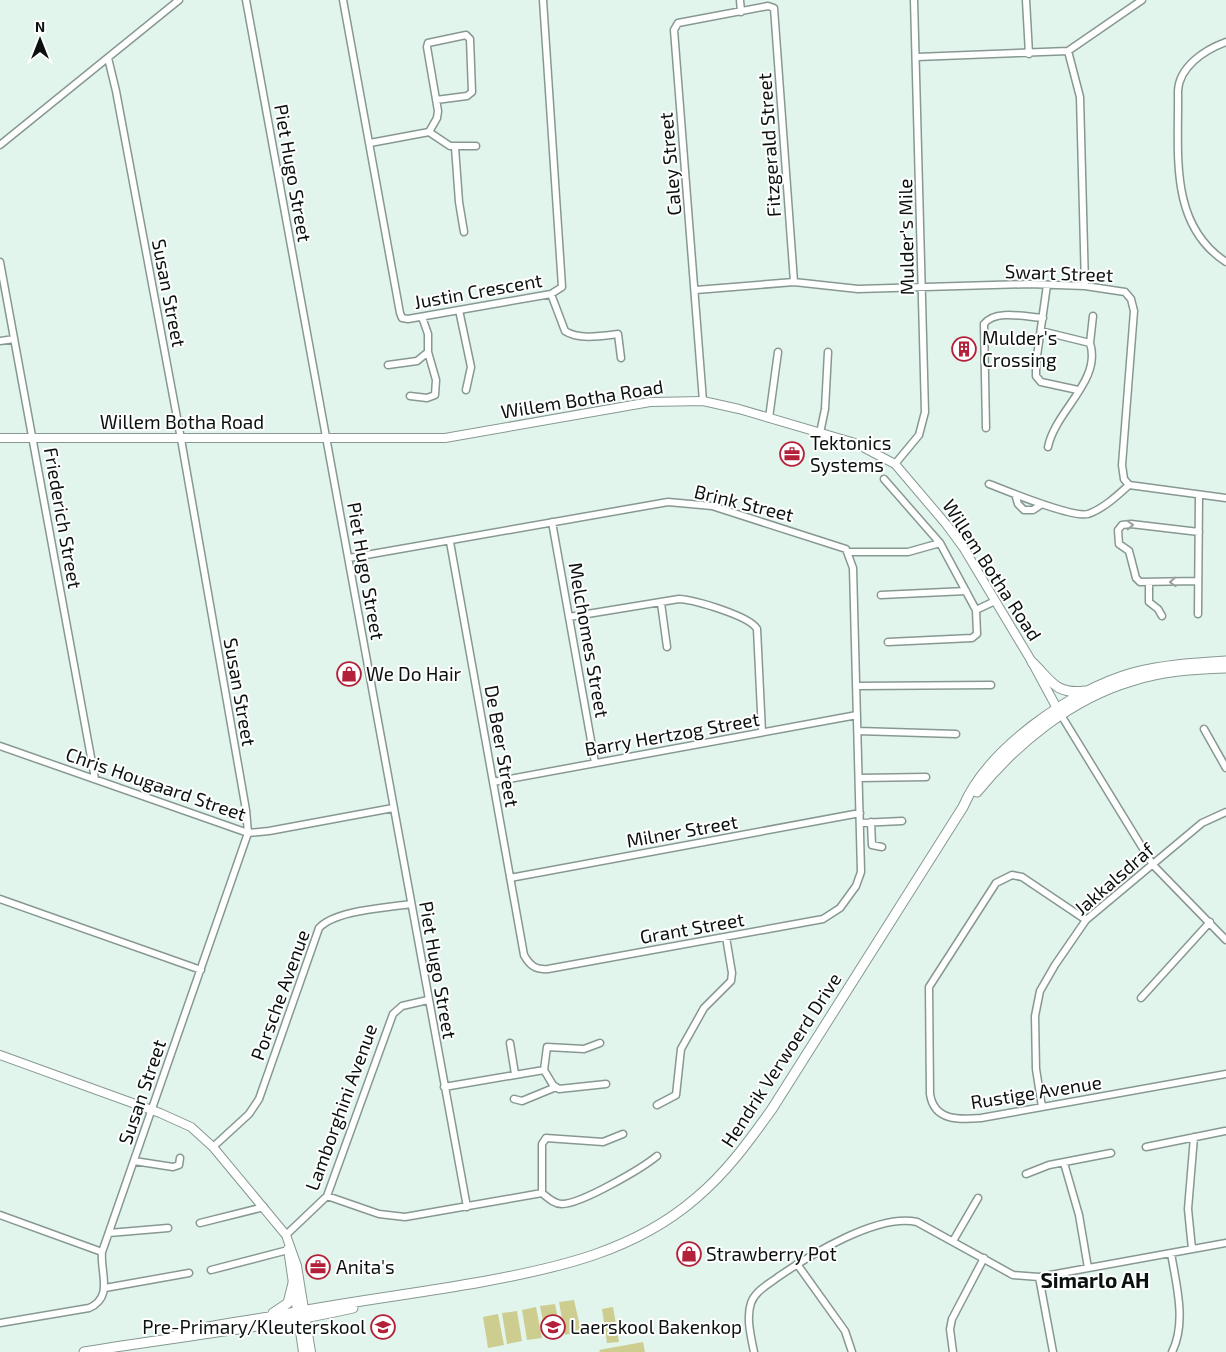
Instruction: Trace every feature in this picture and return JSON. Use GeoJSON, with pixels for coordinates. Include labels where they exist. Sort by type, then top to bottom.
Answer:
{"type":"FeatureCollection","features":[{"type":"Feature","properties":{"kind":"main road","name":"Hendrik Verwoerd Drive"},"geometry":{"type":"LineString","coordinates":[[84,1352],[543,1271],[588,1259],[620,1246],[658,1225],[695,1200],[737,1157],[772,1109],[963,807],[969,794],[990,766],[1013,743],[1092,690],[1131,674],[1157,668],[1226,661]]}},
{"type":"Feature","properties":{"kind":"main road"},"geometry":{"type":"LineString","coordinates":[[1032,662],[1052,683],[1064,691],[1092,690]]}},
{"type":"Feature","properties":{"kind":"main road","name":"Hendrik Verwoerd Drive"},"geometry":{"type":"LineString","coordinates":[[1059,712],[1110,688],[1133,680],[1191,670],[1226,668]]}},
{"type":"Feature","properties":{"kind":"main road"},"geometry":{"type":"LineString","coordinates":[[261,1318],[280,1310],[288,1303],[293,1283]]}},
{"type":"Feature","properties":{"kind":"main road","name":"Hendrik Verwoerd Drive"},"geometry":{"type":"LineString","coordinates":[[172,1337],[198,1329],[261,1318],[302,1315]]}},
{"type":"Feature","properties":{"kind":"street"},"geometry":{"type":"LineString","coordinates":[[0,145],[179,0]]}},
{"type":"Feature","properties":{"kind":"street","name":"Piet Hugo Street"},"geometry":{"type":"LineString","coordinates":[[246,0],[467,1207]]}},
{"type":"Feature","properties":{"kind":"street","name":"Justin Crescent"},"geometry":{"type":"LineString","coordinates":[[343,0],[401,316],[408,319],[551,294],[562,287],[563,279],[543,0]]}},
{"type":"Feature","properties":{"kind":"street"},"geometry":{"type":"LineString","coordinates":[[740,0],[741,12]]}},
{"type":"Feature","properties":{"kind":"street","name":"Mulder's Mile"},"geometry":{"type":"LineString","coordinates":[[895,464],[914,444],[924,420],[925,359],[921,287],[917,57],[914,0]]}},
{"type":"Feature","properties":{"kind":"street"},"geometry":{"type":"LineString","coordinates":[[1026,0],[1029,54]]}},
{"type":"Feature","properties":{"kind":"street"},"geometry":{"type":"LineString","coordinates":[[917,57],[1068,51],[1142,0]]}},
{"type":"Feature","properties":{"kind":"street","name":"Caley Street"},"geometry":{"type":"LineString","coordinates":[[703,401],[696,290],[674,29],[682,22],[773,6]]}},
{"type":"Feature","properties":{"kind":"street","name":"Fitzgerald Street"},"geometry":{"type":"LineString","coordinates":[[773,6],[794,282]]}},
{"type":"Feature","properties":{"kind":"street"},"geometry":{"type":"LineString","coordinates":[[429,132],[436,118],[436,100],[427,47],[428,43],[466,34],[470,39],[472,92],[467,96],[436,100]]}},
{"type":"Feature","properties":{"kind":"street"},"geometry":{"type":"LineString","coordinates":[[1226,42],[1184,69],[1178,82],[1182,199],[1199,237],[1214,254],[1226,262]]}},
{"type":"Feature","properties":{"kind":"street"},"geometry":{"type":"LineString","coordinates":[[1068,51],[1080,97],[1085,286]]}},
{"type":"Feature","properties":{"kind":"street","name":"Susan Street"},"geometry":{"type":"LineString","coordinates":[[105,1288],[102,1252],[248,833],[246,810],[181,439],[116,90],[108,58]]}},
{"type":"Feature","properties":{"kind":"street"},"geometry":{"type":"LineString","coordinates":[[370,143],[429,132],[455,147],[476,146]]}},
{"type":"Feature","properties":{"kind":"street"},"geometry":{"type":"LineString","coordinates":[[455,147],[460,210],[464,232]]}},
{"type":"Feature","properties":{"kind":"street","name":"Friederich Street"},"geometry":{"type":"LineString","coordinates":[[0,262],[34,438],[95,779]]}},
{"type":"Feature","properties":{"kind":"street","name":"Swart Street"},"geometry":{"type":"LineString","coordinates":[[696,290],[794,282],[858,290],[1047,285],[1085,286],[1118,289],[1125,292],[1133,308],[1122,465],[1124,479],[1129,485]]}},
{"type":"Feature","properties":{"kind":"street"},"geometry":{"type":"LineString","coordinates":[[1047,285],[1036,363],[1038,379],[1041,382],[1078,390]]}},
{"type":"Feature","properties":{"kind":"street"},"geometry":{"type":"LineString","coordinates":[[551,294],[565,331],[570,334],[590,336],[618,334],[621,358]]}},
{"type":"Feature","properties":{"kind":"street"},"geometry":{"type":"LineString","coordinates":[[459,310],[471,367],[466,390]]}},
{"type":"Feature","properties":{"kind":"street"},"geometry":{"type":"LineString","coordinates":[[986,428],[984,324],[991,317],[999,316],[1043,318]]}},
{"type":"Feature","properties":{"kind":"street"},"geometry":{"type":"LineString","coordinates":[[1048,447],[1052,433],[1078,390],[1088,378],[1092,352],[1090,343],[1093,316]]}},
{"type":"Feature","properties":{"kind":"street"},"geometry":{"type":"LineString","coordinates":[[410,396],[412,398],[427,398],[435,394],[436,380],[428,352],[428,334],[422,317]]}},
{"type":"Feature","properties":{"kind":"street"},"geometry":{"type":"LineString","coordinates":[[1040,332],[1090,343]]}},
{"type":"Feature","properties":{"kind":"street"},"geometry":{"type":"LineString","coordinates":[[0,341],[14,339]]}},
{"type":"Feature","properties":{"kind":"street"},"geometry":{"type":"LineString","coordinates":[[388,365],[417,361],[428,352]]}},
{"type":"Feature","properties":{"kind":"street"},"geometry":{"type":"LineString","coordinates":[[769,418],[778,352]]}},
{"type":"Feature","properties":{"kind":"street"},"geometry":{"type":"LineString","coordinates":[[820,433],[825,410],[828,352]]}},
{"type":"Feature","properties":{"kind":"street","name":"Willem Botha Road"},"geometry":{"type":"LineString","coordinates":[[0,438],[447,438],[630,405],[666,401],[703,401],[769,418],[855,443],[895,464],[946,524],[1032,662],[1059,712]]}},
{"type":"Feature","properties":{"kind":"street"},"geometry":{"type":"LineString","coordinates":[[884,479],[940,543],[976,610],[978,629],[977,634],[972,638],[888,642]]}},
{"type":"Feature","properties":{"kind":"street"},"geometry":{"type":"LineString","coordinates":[[989,484],[1042,504],[1082,514],[1088,514],[1108,502],[1129,485],[1226,498]]}},
{"type":"Feature","properties":{"kind":"street"},"geometry":{"type":"LineString","coordinates":[[1015,494],[1018,504],[1024,510],[1032,510],[1042,504]]}},
{"type":"Feature","properties":{"kind":"street"},"geometry":{"type":"LineString","coordinates":[[1198,614],[1199,495]]}},
{"type":"Feature","properties":{"kind":"street","name":"Brink Street"},"geometry":{"type":"LineString","coordinates":[[349,558],[450,542],[656,504],[692,503],[712,506],[842,546],[849,552]]}},
{"type":"Feature","properties":{"kind":"street","name":"Melchomes Street"},"geometry":{"type":"LineString","coordinates":[[552,522],[596,763]]}},
{"type":"Feature","properties":{"kind":"street"},"geometry":{"type":"LineString","coordinates":[[1198,581],[1140,582],[1136,578],[1129,551],[1119,544],[1119,527],[1131,524],[1199,532]]}},
{"type":"Feature","properties":{"kind":"street","name":"De Beer Street"},"geometry":{"type":"LineString","coordinates":[[450,542],[524,955]]}},
{"type":"Feature","properties":{"kind":"street"},"geometry":{"type":"LineString","coordinates":[[902,821],[860,823],[853,568],[849,552],[908,552],[940,543]]}},
{"type":"Feature","properties":{"kind":"street"},"geometry":{"type":"LineString","coordinates":[[1149,583],[1149,602],[1158,609],[1162,616]]}},
{"type":"Feature","properties":{"kind":"street"},"geometry":{"type":"LineString","coordinates":[[881,595],[966,591]]}},
{"type":"Feature","properties":{"kind":"street"},"geometry":{"type":"LineString","coordinates":[[569,617],[679,599],[692,600],[745,619],[755,626],[762,732]]}},
{"type":"Feature","properties":{"kind":"street"},"geometry":{"type":"LineString","coordinates":[[976,610],[995,601]]}},
{"type":"Feature","properties":{"kind":"street"},"geometry":{"type":"LineString","coordinates":[[661,603],[667,647]]}},
{"type":"Feature","properties":{"kind":"street"},"geometry":{"type":"LineString","coordinates":[[857,686],[991,685]]}},
{"type":"Feature","properties":{"kind":"street"},"geometry":{"type":"LineString","coordinates":[[1059,712],[1153,864],[1226,940]]}},
{"type":"Feature","properties":{"kind":"street","name":"Barry Hertzog Street"},"geometry":{"type":"LineString","coordinates":[[493,782],[857,715]]}},
{"type":"Feature","properties":{"kind":"street"},"geometry":{"type":"LineString","coordinates":[[1204,729],[1226,768]]}},
{"type":"Feature","properties":{"kind":"street"},"geometry":{"type":"LineString","coordinates":[[858,730],[956,734]]}},
{"type":"Feature","properties":{"kind":"street","name":"Chris Hougaard Street"},"geometry":{"type":"LineString","coordinates":[[0,746],[248,833],[264,832],[393,808]]}},
{"type":"Feature","properties":{"kind":"street"},"geometry":{"type":"LineString","coordinates":[[859,778],[926,777]]}},
{"type":"Feature","properties":{"kind":"street","name":"Jakkalsdraf"},"geometry":{"type":"LineString","coordinates":[[1042,1107],[1036,1068],[1034,1033],[1036,1003],[1055,965],[1086,920],[1202,823],[1226,812]]}},
{"type":"Feature","properties":{"kind":"street","name":"Milner Street"},"geometry":{"type":"LineString","coordinates":[[510,878],[860,814]]}},
{"type":"Feature","properties":{"kind":"street"},"geometry":{"type":"LineString","coordinates":[[871,822],[872,845],[882,847]]}},
{"type":"Feature","properties":{"kind":"street","name":"Grant Street"},"geometry":{"type":"LineString","coordinates":[[524,955],[535,968],[548,969],[829,917],[840,908],[856,886],[861,872],[860,823]]}},
{"type":"Feature","properties":{"kind":"street","name":"Rustige Avenue"},"geometry":{"type":"LineString","coordinates":[[1086,920],[1022,877],[1012,875],[1002,879],[991,889],[929,987],[929,1088],[932,1104],[938,1111],[949,1118],[968,1119],[1226,1074]]}},
{"type":"Feature","properties":{"kind":"street"},"geometry":{"type":"LineString","coordinates":[[0,899],[201,970]]}},
{"type":"Feature","properties":{"kind":"street","name":"Porsche Avenue"},"geometry":{"type":"LineString","coordinates":[[213,1147],[249,1114],[258,1099],[319,928],[324,923],[339,916],[411,904]]}},
{"type":"Feature","properties":{"kind":"street"},"geometry":{"type":"LineString","coordinates":[[1141,998],[1210,922]]}},
{"type":"Feature","properties":{"kind":"street"},"geometry":{"type":"LineString","coordinates":[[657,1105],[676,1095],[681,1049],[704,1008],[731,981],[732,973],[726,937]]}},
{"type":"Feature","properties":{"kind":"street","name":"Lamborghini Avenue"},"geometry":{"type":"LineString","coordinates":[[287,1242],[328,1196],[390,1019],[402,1006],[428,1000]]}},
{"type":"Feature","properties":{"kind":"street"},"geometry":{"type":"LineString","coordinates":[[510,1042],[515,1074]]}},
{"type":"Feature","properties":{"kind":"street"},"geometry":{"type":"LineString","coordinates":[[556,1087],[544,1070],[547,1046],[584,1049],[600,1043]]}},
{"type":"Feature","properties":{"kind":"street"},"geometry":{"type":"LineString","coordinates":[[0,1055],[151,1109],[191,1127],[213,1147],[264,1207],[287,1242],[297,1266],[302,1315],[303,1352]]}},
{"type":"Feature","properties":{"kind":"street"},"geometry":{"type":"LineString","coordinates":[[444,1087],[544,1070]]}},
{"type":"Feature","properties":{"kind":"street"},"geometry":{"type":"LineString","coordinates":[[514,1099],[522,1101],[556,1087],[564,1089],[606,1084]]}},
{"type":"Feature","properties":{"kind":"street"},"geometry":{"type":"LineString","coordinates":[[1146,1147],[1226,1131]]}},
{"type":"Feature","properties":{"kind":"street"},"geometry":{"type":"LineString","coordinates":[[542,1193],[542,1144],[546,1138],[606,1142],[623,1134]]}},
{"type":"Feature","properties":{"kind":"street"},"geometry":{"type":"LineString","coordinates":[[1192,1249],[1188,1209],[1194,1138]]}},
{"type":"Feature","properties":{"kind":"street"},"geometry":{"type":"LineString","coordinates":[[1026,1174],[1042,1167],[1111,1153]]}},
{"type":"Feature","properties":{"kind":"street"},"geometry":{"type":"LineString","coordinates":[[328,1196],[391,1216],[413,1216],[542,1193],[559,1204],[572,1202],[623,1178],[657,1156]]}},
{"type":"Feature","properties":{"kind":"street"},"geometry":{"type":"LineString","coordinates":[[134,1161],[173,1167],[179,1165],[180,1158]]}},
{"type":"Feature","properties":{"kind":"street"},"geometry":{"type":"LineString","coordinates":[[1064,1164],[1079,1216],[1088,1268]]}},
{"type":"Feature","properties":{"kind":"street"},"geometry":{"type":"LineString","coordinates":[[953,1241],[978,1198]]}},
{"type":"Feature","properties":{"kind":"street"},"geometry":{"type":"LineString","coordinates":[[200,1223],[264,1207]]}},
{"type":"Feature","properties":{"kind":"street"},"geometry":{"type":"LineString","coordinates":[[0,1214],[102,1252]]}},
{"type":"Feature","properties":{"kind":"street"},"geometry":{"type":"LineString","coordinates":[[754,1352],[749,1327],[751,1303],[763,1288],[797,1264],[860,1232],[898,1221],[917,1222],[1013,1275],[1040,1277],[1226,1243]]}},
{"type":"Feature","properties":{"kind":"street"},"geometry":{"type":"LineString","coordinates":[[109,1233],[168,1228]]}},
{"type":"Feature","properties":{"kind":"street"},"geometry":{"type":"LineString","coordinates":[[211,1270],[287,1242]]}},
{"type":"Feature","properties":{"kind":"street"},"geometry":{"type":"LineString","coordinates":[[287,1242],[293,1283],[311,1352]]}},
{"type":"Feature","properties":{"kind":"street"},"geometry":{"type":"LineString","coordinates":[[1171,1253],[1179,1317],[1177,1340],[1172,1352]]}},
{"type":"Feature","properties":{"kind":"street"},"geometry":{"type":"LineString","coordinates":[[953,1352],[950,1328],[952,1319],[984,1258]]}},
{"type":"Feature","properties":{"kind":"street"},"geometry":{"type":"LineString","coordinates":[[797,1264],[845,1331],[852,1352]]}},
{"type":"Feature","properties":{"kind":"street"},"geometry":{"type":"LineString","coordinates":[[0,1323],[89,1308],[102,1300],[105,1288],[189,1273]]}},
{"type":"Feature","properties":{"kind":"street"},"geometry":{"type":"LineString","coordinates":[[1040,1277],[1053,1352]]}},
{"type":"Feature","properties":{"kind":"shaded area"},"geometry":{"type":"Polygon","coordinates":[[[574,1300],[581,1331],[565,1335],[559,1302],[574,1300]]]}},
{"type":"Feature","properties":{"kind":"shaded area"},"geometry":{"type":"Polygon","coordinates":[[[555,1304],[561,1334],[546,1337],[540,1306],[555,1304]]]}},
{"type":"Feature","properties":{"kind":"shaded area"},"geometry":{"type":"Polygon","coordinates":[[[536,1307],[542,1338],[527,1340],[522,1310],[536,1307]]]}},
{"type":"Feature","properties":{"kind":"shaded area"},"geometry":{"type":"Polygon","coordinates":[[[613,1307],[619,1342],[607,1343],[602,1309],[613,1307]]]}},
{"type":"Feature","properties":{"kind":"shaded area"},"geometry":{"type":"Polygon","coordinates":[[[517,1311],[522,1341],[507,1344],[502,1313],[517,1311]]]}},
{"type":"Feature","properties":{"kind":"shaded area"},"geometry":{"type":"Polygon","coordinates":[[[498,1314],[504,1345],[488,1348],[483,1317],[498,1314]]]}},
{"type":"Feature","properties":{"kind":"shaded area"},"geometry":{"type":"Polygon","coordinates":[[[643,1342],[645,1352],[600,1352],[599,1350],[643,1342]]]}},
{"type":"Feature","properties":{"kind":"place","name":"Mulder's Crossing"},"geometry":{"type":"Point","coordinates":[964,349]}},
{"type":"Feature","properties":{"kind":"place","name":"Tektonics Systems"},"geometry":{"type":"Point","coordinates":[792,454]}},
{"type":"Feature","properties":{"kind":"place","name":"We Do Hair"},"geometry":{"type":"Point","coordinates":[349,674]}},
{"type":"Feature","properties":{"kind":"place","name":"Strawberry Pot"},"geometry":{"type":"Point","coordinates":[689,1254]}},
{"type":"Feature","properties":{"kind":"place","name":"Anita's"},"geometry":{"type":"Point","coordinates":[318,1267]}},
{"type":"Feature","properties":{"kind":"place","name":"Pre-Primary/Kleuterskool"},"geometry":{"type":"Point","coordinates":[383,1327]}},
{"type":"Feature","properties":{"kind":"place","name":"Laerskool Bakenkop"},"geometry":{"type":"Point","coordinates":[553,1327]}},
{"type":"Feature","properties":{"kind":"district","name":"Simarlo AH"},"geometry":{"type":"Point","coordinates":[1095,1281]}}]}
